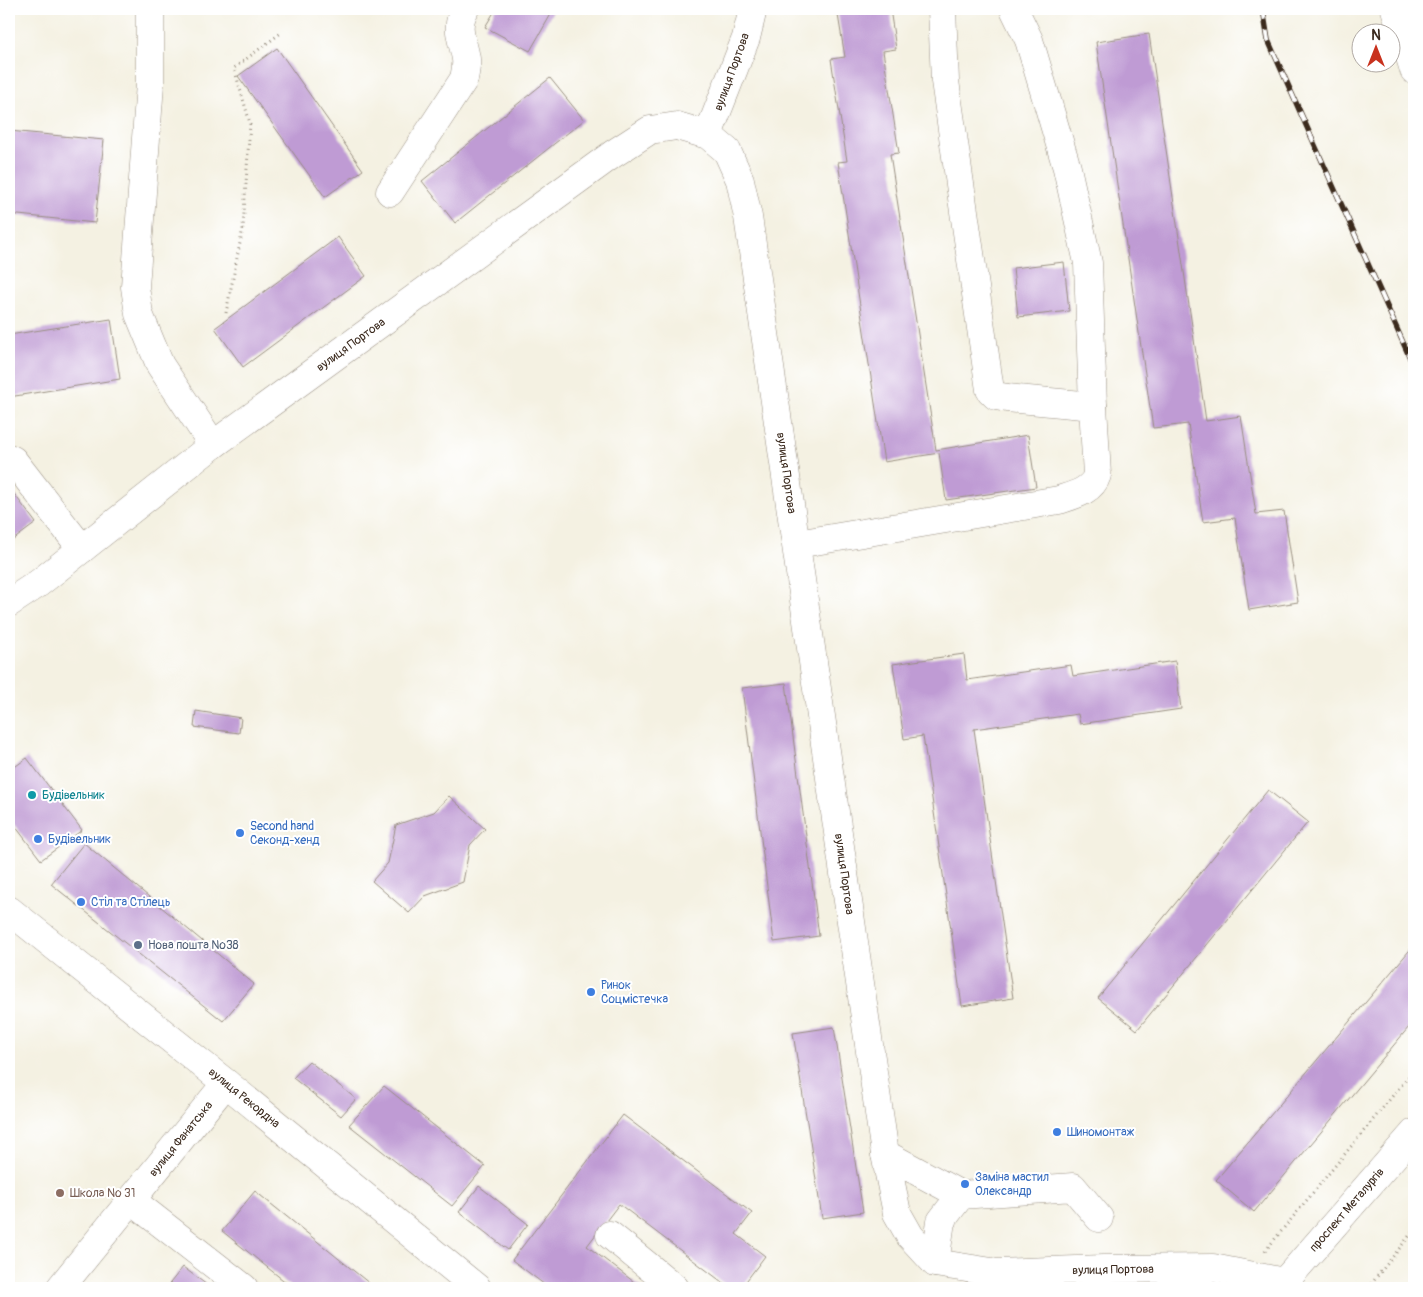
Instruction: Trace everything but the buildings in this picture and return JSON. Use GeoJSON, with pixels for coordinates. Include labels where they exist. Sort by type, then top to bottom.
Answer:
{"type":"FeatureCollection","features":[{"type":"Feature","properties":{"kind":"street"},"geometry":{"type":"LineString","coordinates":[[150,9],[150,84],[135,287],[139,314],[160,366],[213,445]]}},
{"type":"Feature","properties":{"kind":"street"},"geometry":{"type":"LineString","coordinates":[[390,192],[464,79],[466,59],[459,32],[461,16],[465,9]]}},
{"type":"Feature","properties":{"kind":"street","name":"вулиця Портова"},"geometry":{"type":"LineString","coordinates":[[708,135],[746,38],[753,9]]}},
{"type":"Feature","properties":{"kind":"street"},"geometry":{"type":"LineString","coordinates":[[942,9],[945,81],[990,390],[996,396],[1007,398],[1093,406]]}},
{"type":"Feature","properties":{"kind":"street"},"geometry":{"type":"LineString","coordinates":[[796,544],[1059,500],[1078,494],[1095,483],[1097,475],[1088,263],[1067,168],[1029,40],[1014,9]]}},
{"type":"Feature","properties":{"kind":"street"},"geometry":{"type":"LineString","coordinates":[[1395,9],[1414,70]]}},
{"type":"Feature","properties":{"kind":"street","name":"вулиця Портова"},"geometry":{"type":"LineString","coordinates":[[9,603],[39,583],[213,445],[613,154],[650,130],[678,126],[708,135],[726,151],[740,180],[748,217],[885,1154],[897,1213],[910,1236],[935,1263],[998,1273],[1103,1269],[1212,1268],[1286,1286]]}},
{"type":"Feature","properties":{"kind":"street"},"geometry":{"type":"LineString","coordinates":[[9,458],[13,460],[82,549]]}},
{"type":"Feature","properties":{"kind":"street"},"geometry":{"type":"LineString","coordinates":[[9,619],[39,583]]}},
{"type":"Feature","properties":{"kind":"street","name":"вулиця Рекордна"},"geometry":{"type":"LineString","coordinates":[[9,910],[226,1083],[477,1288]]}},
{"type":"Feature","properties":{"kind":"street","name":"вулиця Фанатська"},"geometry":{"type":"LineString","coordinates":[[60,1288],[226,1083]]}},
{"type":"Feature","properties":{"kind":"street","name":"проспект Металургів"},"geometry":{"type":"LineString","coordinates":[[1286,1286],[1414,1133]]}},
{"type":"Feature","properties":{"kind":"street"},"geometry":{"type":"LineString","coordinates":[[885,1154],[961,1195],[1073,1187],[1099,1218]]}},
{"type":"Feature","properties":{"kind":"street"},"geometry":{"type":"LineString","coordinates":[[935,1263],[941,1221],[961,1195]]}},
{"type":"Feature","properties":{"kind":"street"},"geometry":{"type":"LineString","coordinates":[[131,1200],[244,1288]]}},
{"type":"Feature","properties":{"kind":"street"},"geometry":{"type":"LineString","coordinates":[[610,1235],[675,1288]]}},
{"type":"Feature","properties":{"kind":"path"},"geometry":{"type":"LineString","coordinates":[[226,314],[243,228],[250,123],[234,68],[281,33]]}},
{"type":"Feature","properties":{"kind":"path"},"geometry":{"type":"LineString","coordinates":[[1293,1216],[1414,1070]]}},
{"type":"Feature","properties":{"kind":"path"},"geometry":{"type":"LineString","coordinates":[[1368,1288],[1414,1230]]}},
{"type":"Feature","properties":{"kind":"railway"},"geometry":{"type":"LineString","coordinates":[[1263,9],[1268,40],[1414,367]]}},
{"type":"Feature","properties":{"kind":"place","name":"Будівельник"},"geometry":{"type":"Point","coordinates":[32,795]}},
{"type":"Feature","properties":{"kind":"place","name":"Second hand Секонд-хенд"},"geometry":{"type":"Point","coordinates":[240,833]}},
{"type":"Feature","properties":{"kind":"place","name":"Будiвельник"},"geometry":{"type":"Point","coordinates":[38,839]}},
{"type":"Feature","properties":{"kind":"place","name":"Стіл та Стілець"},"geometry":{"type":"Point","coordinates":[81,902]}},
{"type":"Feature","properties":{"kind":"place","name":"Нова пошта №38"},"geometry":{"type":"Point","coordinates":[138,945]}},
{"type":"Feature","properties":{"kind":"place","name":"Ринок Соцмістечка"},"geometry":{"type":"Point","coordinates":[591,992]}},
{"type":"Feature","properties":{"kind":"place","name":"Шиномонтаж"},"geometry":{"type":"Point","coordinates":[1057,1132]}},
{"type":"Feature","properties":{"kind":"place","name":"Заміна мастил Олександр"},"geometry":{"type":"Point","coordinates":[965,1184]}},
{"type":"Feature","properties":{"kind":"place","name":"Школа № 31"},"geometry":{"type":"Point","coordinates":[60,1193]}}]}
